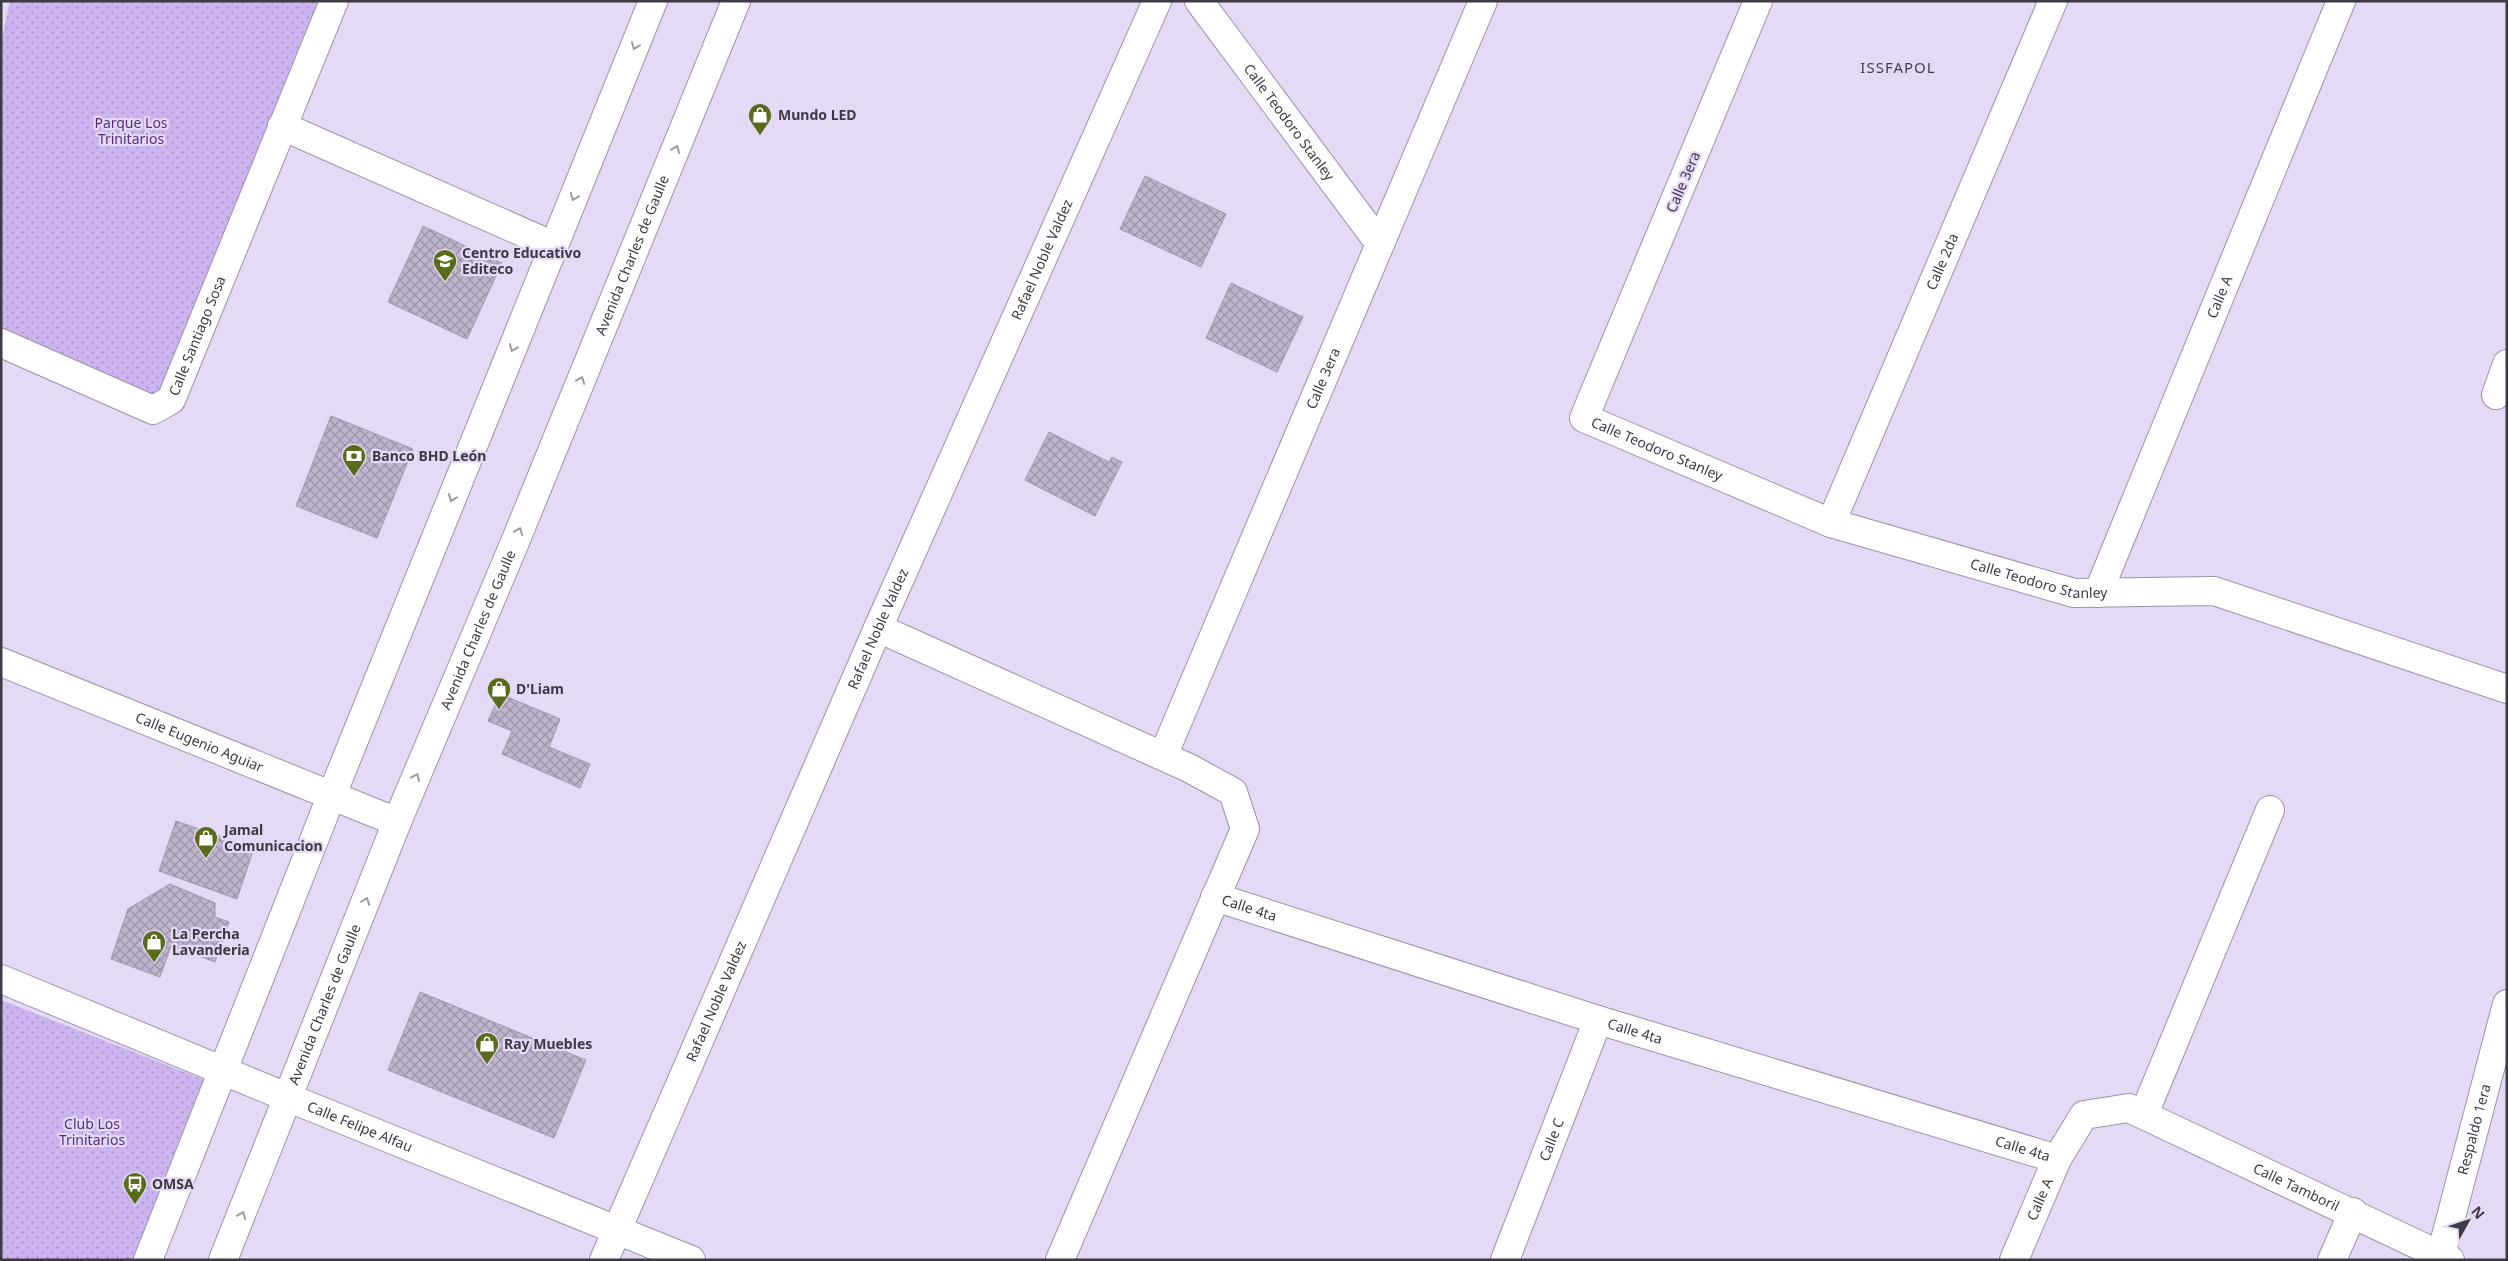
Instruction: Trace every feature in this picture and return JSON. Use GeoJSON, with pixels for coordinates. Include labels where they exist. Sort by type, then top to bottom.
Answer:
{"type":"FeatureCollection","features":[{"type":"Feature","properties":{"kind":"street","name":"Calle Santiago Sosa"},"geometry":{"type":"LineString","coordinates":[[1,342],[153,410],[167,404],[171,400],[334,1]]}},
{"type":"Feature","properties":{"kind":"street"},"geometry":{"type":"LineString","coordinates":[[148,1260],[331,797],[653,1]]}},
{"type":"Feature","properties":{"kind":"street","name":"Avenida Charles de Gaulle"},"geometry":{"type":"LineString","coordinates":[[223,1260],[289,1098],[397,822],[515,542],[736,1]]}},
{"type":"Feature","properties":{"kind":"street","name":"Rafael Noble Valdez"},"geometry":{"type":"LineString","coordinates":[[604,1260],[878,628],[1157,1]]}},
{"type":"Feature","properties":{"kind":"street","name":"Calle Teodoro Stanley"},"geometry":{"type":"LineString","coordinates":[[1199,1],[1380,244]]}},
{"type":"Feature","properties":{"kind":"street","name":"Calle 3era"},"geometry":{"type":"LineString","coordinates":[[1163,756],[1483,1]]}},
{"type":"Feature","properties":{"kind":"street","name":"Calle 3era"},"geometry":{"type":"LineString","coordinates":[[1584,418],[1758,1]]}},
{"type":"Feature","properties":{"kind":"street","name":"Calle 2da"},"geometry":{"type":"LineString","coordinates":[[1831,523],[2052,1]]}},
{"type":"Feature","properties":{"kind":"street","name":"Calle A"},"geometry":{"type":"LineString","coordinates":[[2098,593],[2342,1]]}},
{"type":"Feature","properties":{"kind":"street"},"geometry":{"type":"LineString","coordinates":[[282,126],[554,246]]}},
{"type":"Feature","properties":{"kind":"street"},"geometry":{"type":"LineString","coordinates":[[2496,395],[2507,364]]}},
{"type":"Feature","properties":{"kind":"street","name":"Calle Teodoro Stanley"},"geometry":{"type":"LineString","coordinates":[[1584,418],[1831,523],[2074,592],[2214,591],[2507,689]]}},
{"type":"Feature","properties":{"kind":"street"},"geometry":{"type":"LineString","coordinates":[[878,628],[1163,756],[1233,792],[1244,828],[1060,1260]]}},
{"type":"Feature","properties":{"kind":"street","name":"Calle Eugenio Aguiar"},"geometry":{"type":"LineString","coordinates":[[1,662],[331,797],[397,822]]}},
{"type":"Feature","properties":{"kind":"street"},"geometry":{"type":"LineString","coordinates":[[2144,1114],[2270,810]]}},
{"type":"Feature","properties":{"kind":"street","name":"Calle 4ta"},"geometry":{"type":"LineString","coordinates":[[1215,896],[1598,1020],[2057,1159]]}},
{"type":"Feature","properties":{"kind":"street","name":"Calle Felipe Alfau"},"geometry":{"type":"LineString","coordinates":[[1,979],[289,1098],[691,1260]]}},
{"type":"Feature","properties":{"kind":"street","name":"Respaldo 1era"},"geometry":{"type":"LineString","coordinates":[[2446,1257],[2507,1004]]}},
{"type":"Feature","properties":{"kind":"street","name":"Calle C"},"geometry":{"type":"LineString","coordinates":[[1505,1260],[1598,1020]]}},
{"type":"Feature","properties":{"kind":"street","name":"Calle A"},"geometry":{"type":"LineString","coordinates":[[2014,1260],[2057,1159],[2084,1115],[2129,1108],[2144,1114]]}},
{"type":"Feature","properties":{"kind":"street","name":"Calle Tamboril"},"geometry":{"type":"LineString","coordinates":[[2144,1114],[2446,1257]]}},
{"type":"Feature","properties":{"kind":"street"},"geometry":{"type":"LineString","coordinates":[[2332,1260],[2353,1212]]}},
{"type":"Feature","properties":{"kind":"green space","name":"Parque Los Trinitarios"},"geometry":{"type":"Polygon","coordinates":[[[10,1],[329,1],[157,400],[1,328],[1,43],[10,1]]]}},
{"type":"Feature","properties":{"kind":"green space","name":"Club Los Trinitarios"},"geometry":{"type":"Polygon","coordinates":[[[1,1000],[210,1082],[138,1260],[1,1260],[1,1000]]]}},
{"type":"Feature","properties":{"kind":"building"},"geometry":{"type":"Polygon","coordinates":[[[1145,176],[1226,214],[1201,267],[1120,229],[1145,176]]]}},
{"type":"Feature","properties":{"kind":"building","name":"Centro Educativo Editeco"},"geometry":{"type":"Polygon","coordinates":[[[423,226],[502,263],[467,339],[388,302],[423,226]]]}},
{"type":"Feature","properties":{"kind":"building"},"geometry":{"type":"Polygon","coordinates":[[[1231,283],[1303,317],[1277,372],[1206,338],[1231,283]]]}},
{"type":"Feature","properties":{"kind":"building","name":"Banco BHD León"},"geometry":{"type":"Polygon","coordinates":[[[331,416],[413,449],[377,538],[296,506],[331,416]]]}},
{"type":"Feature","properties":{"kind":"building"},"geometry":{"type":"Polygon","coordinates":[[[1049,432],[1109,462],[1112,457],[1122,462],[1095,516],[1025,480],[1049,432]]]}},
{"type":"Feature","properties":{"kind":"building"},"geometry":{"type":"Polygon","coordinates":[[[500,694],[560,719],[549,747],[590,764],[580,788],[502,754],[512,731],[488,721],[500,694]]]}},
{"type":"Feature","properties":{"kind":"building","name":"Jamal Comunicacion"},"geometry":{"type":"Polygon","coordinates":[[[176,821],[254,848],[237,899],[159,871],[176,821]]]}},
{"type":"Feature","properties":{"kind":"building"},"geometry":{"type":"Polygon","coordinates":[[[170,884],[215,903],[215,917],[229,922],[215,962],[171,946],[160,977],[111,959],[128,909],[170,884]]]}},
{"type":"Feature","properties":{"kind":"building","name":"Ray Muebles"},"geometry":{"type":"Polygon","coordinates":[[[420,992],[586,1060],[554,1138],[388,1070],[420,992]]]}},
{"type":"Feature","properties":{"kind":"place","name":"Mundo LED"},"geometry":{"type":"Point","coordinates":[760,136]}},
{"type":"Feature","properties":{"kind":"place","name":"Centro Educativo Editeco"},"geometry":{"type":"Point","coordinates":[445,282]}},
{"type":"Feature","properties":{"kind":"place","name":"Banco BHD León"},"geometry":{"type":"Point","coordinates":[354,477]}},
{"type":"Feature","properties":{"kind":"place","name":"D'Liam"},"geometry":{"type":"Point","coordinates":[499,710]}},
{"type":"Feature","properties":{"kind":"place","name":"Jamal Comunicacion"},"geometry":{"type":"Point","coordinates":[206,859]}},
{"type":"Feature","properties":{"kind":"place","name":"La Percha Lavanderia"},"geometry":{"type":"Point","coordinates":[154,963]}},
{"type":"Feature","properties":{"kind":"place","name":"Ray Muebles"},"geometry":{"type":"Point","coordinates":[487,1065]}},
{"type":"Feature","properties":{"kind":"place","name":"OMSA"},"geometry":{"type":"Point","coordinates":[135,1205]}},
{"type":"Feature","properties":{"kind":"district","name":"ISSFAPOL"},"geometry":{"type":"Point","coordinates":[1898,68]}}]}
